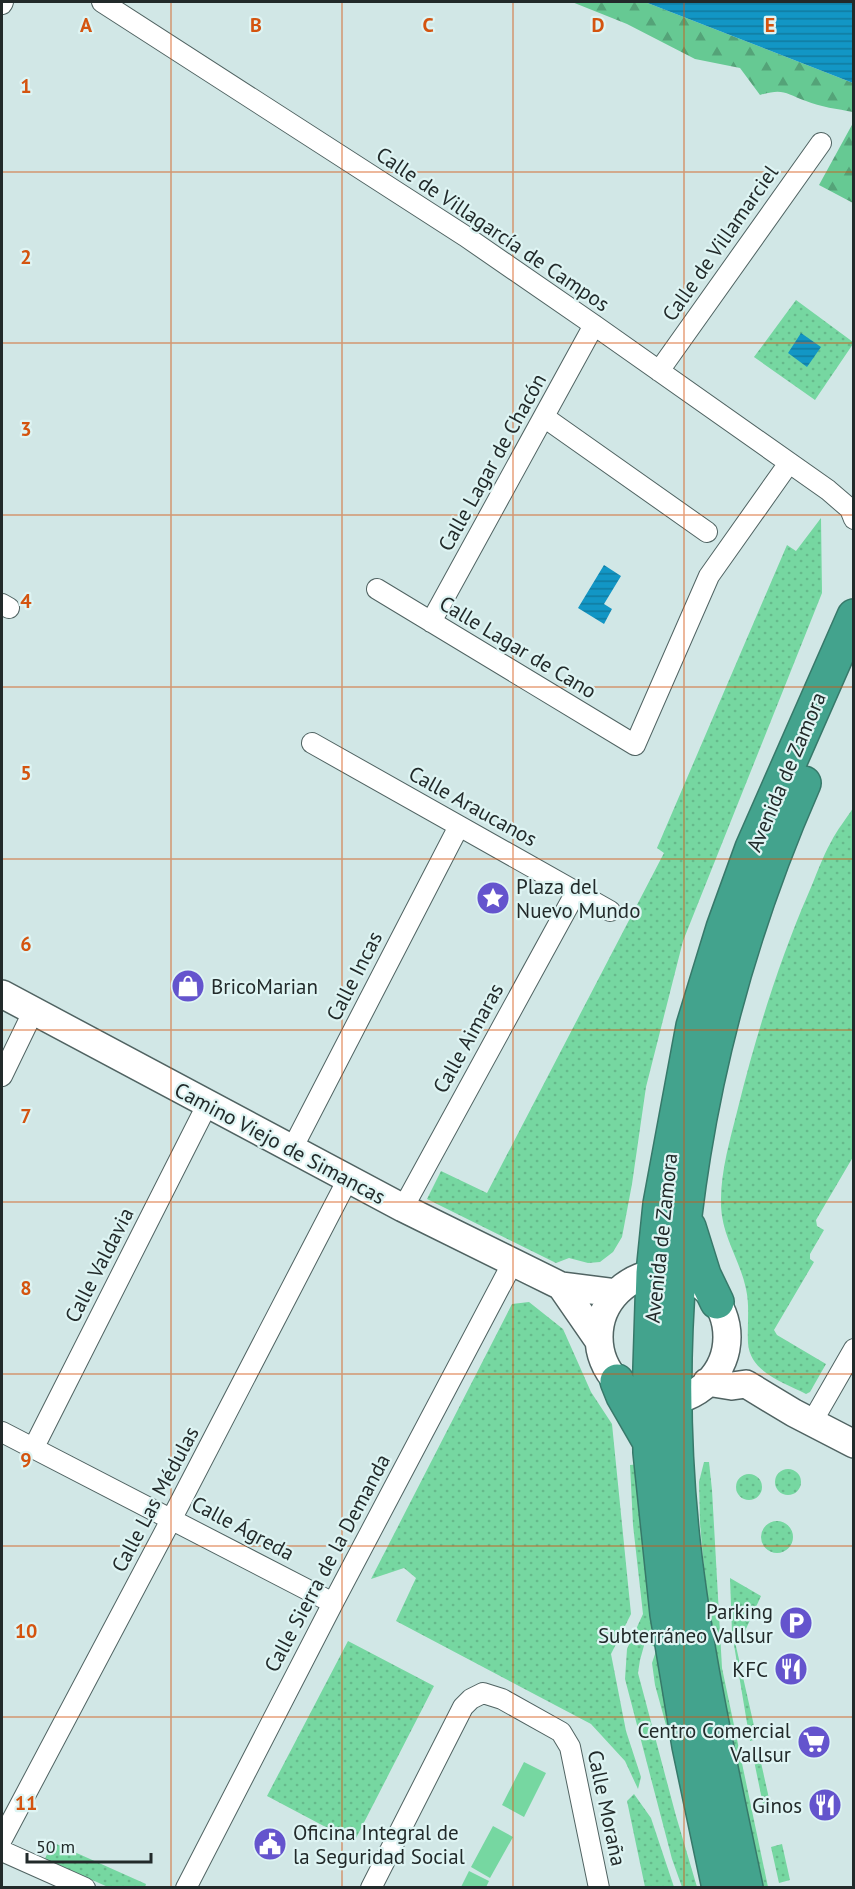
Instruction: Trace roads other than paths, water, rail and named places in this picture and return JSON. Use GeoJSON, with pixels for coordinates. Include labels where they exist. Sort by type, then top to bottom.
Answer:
{"type":"FeatureCollection","features":[{"type":"Feature","properties":{"kind":"highway","name":"Avenida de Zamora"},"geometry":{"type":"LineString","coordinates":[[746,1887],[707,1700],[662,1399],[666,1274],[662,1188],[693,1026],[723,928],[752,848],[854,616]]}},
{"type":"Feature","properties":{"kind":"highway","name":"Avenida de Zamora"},"geometry":{"type":"LineString","coordinates":[[666,1274],[684,1211],[703,1098],[748,926],[800,794],[854,672]]}},
{"type":"Feature","properties":{"kind":"highway"},"geometry":{"type":"LineString","coordinates":[[684,1211],[694,1247],[717,1302]]}},
{"type":"Feature","properties":{"kind":"highway"},"geometry":{"type":"LineString","coordinates":[[617,1381],[623,1396],[650,1442]]}},
{"type":"Feature","properties":{"kind":"highway","name":"Avenida de Zamora"},"geometry":{"type":"LineString","coordinates":[[662,1399],[650,1442],[667,1614],[689,1746],[719,1887]]}},
{"type":"Feature","properties":{"kind":"main road","name":"Camino Viejo de Simancas"},"geometry":{"type":"LineString","coordinates":[[2,994],[403,1208],[561,1286],[616,1293]]}},
{"type":"Feature","properties":{"kind":"main road"},"geometry":{"type":"LineString","coordinates":[[599,1341],[603,1314],[616,1293],[638,1278],[666,1274],[702,1286],[717,1302],[725,1324],[726,1342],[721,1364],[707,1382],[695,1392],[662,1399],[636,1395],[617,1381]]}},
{"type":"Feature","properties":{"kind":"main road","name":"Camino Viejo de Simancas"},"geometry":{"type":"LineString","coordinates":[[561,1286],[599,1341],[606,1363],[617,1381]]}},
{"type":"Feature","properties":{"kind":"main road"},"geometry":{"type":"LineString","coordinates":[[726,1342],[741,1367],[746,1384]]}},
{"type":"Feature","properties":{"kind":"main road"},"geometry":{"type":"LineString","coordinates":[[707,1382],[732,1386],[746,1384],[854,1444]]}},
{"type":"Feature","properties":{"kind":"street","name":"Calle de Villagarcía de Campos"},"geometry":{"type":"LineString","coordinates":[[102,2],[465,236],[828,490],[852,512]]}},
{"type":"Feature","properties":{"kind":"street","name":"Calle de Villamarciel"},"geometry":{"type":"LineString","coordinates":[[659,371],[821,143]]}},
{"type":"Feature","properties":{"kind":"street","name":"Calle Lagar de Chacón"},"geometry":{"type":"LineString","coordinates":[[431,622],[594,325]]}},
{"type":"Feature","properties":{"kind":"street"},"geometry":{"type":"LineString","coordinates":[[544,417],[707,532]]}},
{"type":"Feature","properties":{"kind":"street","name":"Calle Lagar de Cano"},"geometry":{"type":"LineString","coordinates":[[377,589],[635,745],[709,576],[789,463]]}},
{"type":"Feature","properties":{"kind":"street","name":"Calle Araucanos"},"geometry":{"type":"LineString","coordinates":[[312,743],[610,911]]}},
{"type":"Feature","properties":{"kind":"street","name":"Calle Incas"},"geometry":{"type":"LineString","coordinates":[[292,1149],[459,826]]}},
{"type":"Feature","properties":{"kind":"street","name":"Calle Aimaras"},"geometry":{"type":"LineString","coordinates":[[403,1208],[576,892]]}},
{"type":"Feature","properties":{"kind":"street"},"geometry":{"type":"LineString","coordinates":[[2,1076],[33,1012]]}},
{"type":"Feature","properties":{"kind":"street","name":"Calle Valdavia"},"geometry":{"type":"LineString","coordinates":[[34,1447],[207,1105]]}},
{"type":"Feature","properties":{"kind":"street","name":"Calle Las Médulas"},"geometry":{"type":"LineString","coordinates":[[2,1839],[348,1179]]}},
{"type":"Feature","properties":{"kind":"street","name":"Calle Sierra de la Demanda"},"geometry":{"type":"LineString","coordinates":[[186,1887],[333,1602],[513,1262]]}},
{"type":"Feature","properties":{"kind":"street"},"geometry":{"type":"LineString","coordinates":[[812,1422],[854,1349]]}},
{"type":"Feature","properties":{"kind":"street","name":"Calle Ágreda"},"geometry":{"type":"LineString","coordinates":[[2,1432],[333,1602]]}},
{"type":"Feature","properties":{"kind":"street","name":"Calle Moraña"},"geometry":{"type":"LineString","coordinates":[[371,1887],[463,1707],[471,1699],[483,1694],[502,1699],[561,1732],[570,1747],[599,1887]]}},
{"type":"Feature","properties":{"kind":"street"},"geometry":{"type":"LineString","coordinates":[[2,1851],[85,1887]]}},
{"type":"Feature","properties":{"kind":"water"},"geometry":{"type":"Polygon","coordinates":[[[645,2],[853,2],[853,83],[645,2]]]}},
{"type":"Feature","properties":{"kind":"water"},"geometry":{"type":"Polygon","coordinates":[[[801,333],[821,347],[807,367],[788,353],[801,333]]]}},
{"type":"Feature","properties":{"kind":"water"},"geometry":{"type":"Polygon","coordinates":[[[604,565],[621,576],[604,604],[612,609],[604,624],[578,608],[604,565]]]}},
{"type":"Feature","properties":{"kind":"place","name":"Plaza del Nuevo Mundo"},"geometry":{"type":"Point","coordinates":[493,898]}},
{"type":"Feature","properties":{"kind":"place","name":"BricoMarian"},"geometry":{"type":"Point","coordinates":[188,986]}},
{"type":"Feature","properties":{"kind":"place","name":"Parking Subterráneo Vallsur"},"geometry":{"type":"Point","coordinates":[796,1623]}},
{"type":"Feature","properties":{"kind":"place","name":"KFC"},"geometry":{"type":"Point","coordinates":[791,1669]}},
{"type":"Feature","properties":{"kind":"place","name":"Centro Comercial Vallsur"},"geometry":{"type":"Point","coordinates":[814,1742]}},
{"type":"Feature","properties":{"kind":"place","name":"Ginos"},"geometry":{"type":"Point","coordinates":[825,1805]}},
{"type":"Feature","properties":{"kind":"place","name":"Oficina Integral de la Seguridad Social"},"geometry":{"type":"Point","coordinates":[270,1844]}}]}
